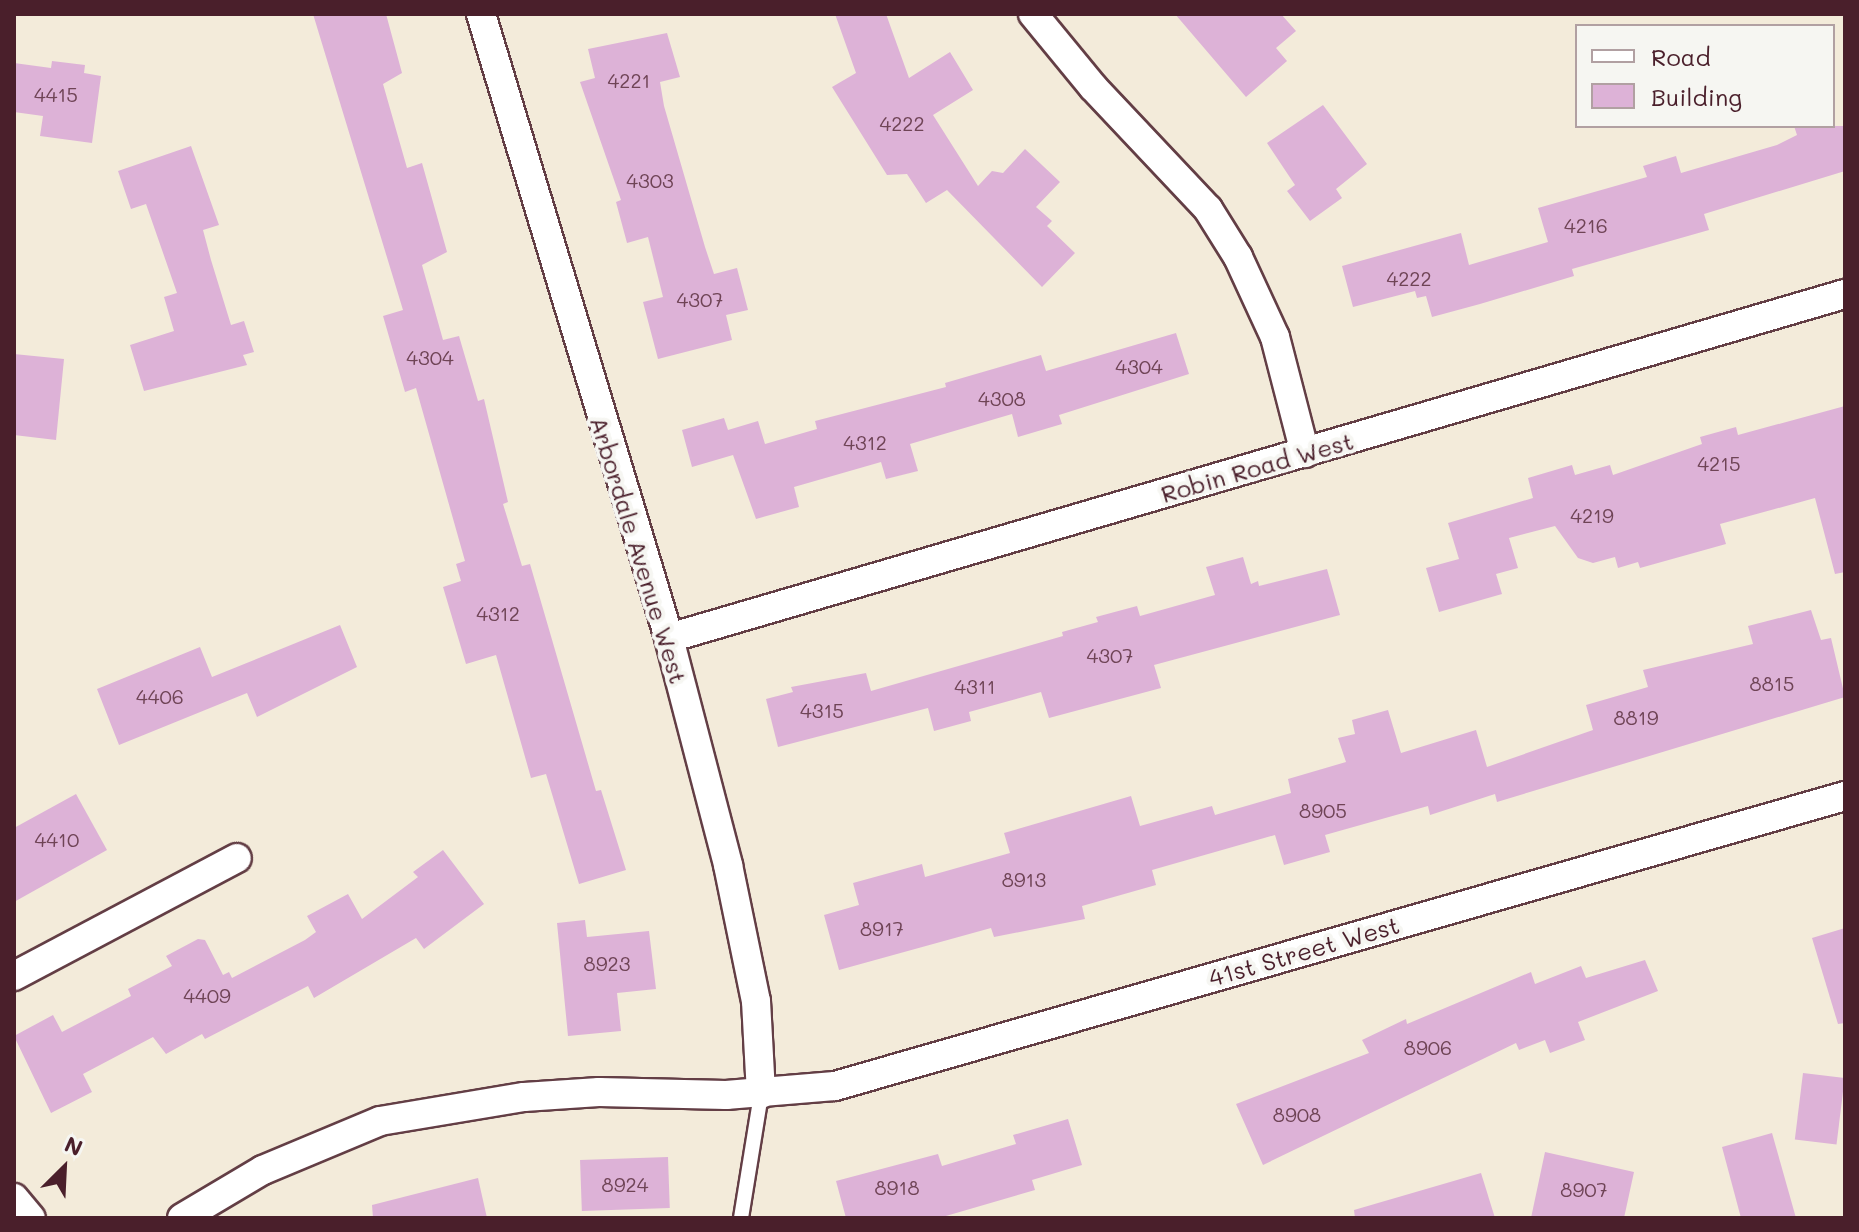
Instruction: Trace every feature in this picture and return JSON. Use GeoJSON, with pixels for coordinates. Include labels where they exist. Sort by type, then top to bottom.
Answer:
{"type":"FeatureCollection","features":[{"type":"Feature","properties":{"kind":"street","name":"Arbordale Avenue West"},"geometry":{"type":"LineString","coordinates":[[481,14],[669,638],[728,865],[756,1001],[761,1094]]}},
{"type":"Feature","properties":{"kind":"street"},"geometry":{"type":"LineString","coordinates":[[1033,14],[1084,77],[1208,209],[1238,257],[1275,337],[1305,453]]}},
{"type":"Feature","properties":{"kind":"street","name":"Robin Road West"},"geometry":{"type":"LineString","coordinates":[[669,638],[1845,294]]}},
{"type":"Feature","properties":{"kind":"street","name":"41st Street West"},"geometry":{"type":"LineString","coordinates":[[182,1218],[263,1170],[380,1121],[449,1105],[599,1092],[761,1094],[835,1086],[1845,796]]}},
{"type":"Feature","properties":{"kind":"street"},"geometry":{"type":"LineString","coordinates":[[14,976],[237,858]]}},
{"type":"Feature","properties":{"kind":"street"},"geometry":{"type":"LineString","coordinates":[[14,1198],[31,1218]]}},
{"type":"Feature","properties":{"kind":"lane"},"geometry":{"type":"LineString","coordinates":[[741,1218],[761,1094]]}},
{"type":"Feature","properties":{"kind":"building"},"geometry":{"type":"Polygon","coordinates":[[[313,14],[386,14],[402,73],[383,84],[407,168],[422,163],[447,252],[422,265],[443,340],[459,336],[478,401],[484,399],[508,502],[503,504],[522,566],[530,564],[596,791],[601,790],[626,870],[579,884],[546,774],[531,778],[496,655],[466,664],[443,587],[461,581],[456,564],[465,561],[416,388],[405,392],[383,316],[403,310],[313,14]]]}},
{"type":"Feature","properties":{"kind":"building"},"geometry":{"type":"Polygon","coordinates":[[[835,14],[886,14],[909,78],[950,52],[973,90],[933,115],[978,186],[992,171],[1003,173],[1025,149],[1060,182],[1036,207],[1052,221],[1047,226],[1075,253],[1042,287],[947,190],[926,203],[907,174],[887,175],[832,87],[856,73],[835,14]]]}},
{"type":"Feature","properties":{"kind":"building"},"geometry":{"type":"Polygon","coordinates":[[[1175,14],[1281,14],[1296,31],[1276,48],[1287,61],[1246,97],[1175,14]]]}},
{"type":"Feature","properties":{"kind":"building"},"geometry":{"type":"Polygon","coordinates":[[[667,33],[680,77],[660,82],[664,106],[705,247],[714,274],[737,268],[748,310],[726,315],[732,340],[658,359],[643,302],[663,297],[648,237],[627,243],[616,202],[621,200],[580,82],[595,78],[588,49],[667,33]]]}},
{"type":"Feature","properties":{"kind":"building"},"geometry":{"type":"Polygon","coordinates":[[[52,61],[85,65],[84,73],[101,76],[92,143],[40,136],[43,116],[14,112],[14,63],[51,68],[52,61]]]}},
{"type":"Feature","properties":{"kind":"building"},"geometry":{"type":"Polygon","coordinates":[[[1323,105],[1367,164],[1336,189],[1342,198],[1310,221],[1287,191],[1295,185],[1267,143],[1323,105]]]}},
{"type":"Feature","properties":{"kind":"building"},"geometry":{"type":"Polygon","coordinates":[[[1845,126],[1845,171],[1704,214],[1709,230],[1572,269],[1574,276],[1480,304],[1432,317],[1426,296],[1417,298],[1415,291],[1353,307],[1342,266],[1461,233],[1469,265],[1548,242],[1538,208],[1647,177],[1643,166],[1676,156],[1681,173],[1777,145],[1797,135],[1795,128],[1845,126]]]}},
{"type":"Feature","properties":{"kind":"building"},"geometry":{"type":"Polygon","coordinates":[[[191,146],[219,225],[203,230],[211,260],[231,325],[244,321],[254,352],[243,355],[247,365],[144,391],[130,345],[174,331],[164,297],[177,293],[146,204],[131,209],[118,171],[191,146]]]}},
{"type":"Feature","properties":{"kind":"building"},"geometry":{"type":"Polygon","coordinates":[[[1176,333],[1189,374],[1059,415],[1062,424],[1018,437],[1012,414],[910,444],[918,471],[886,479],[881,462],[794,487],[799,507],[756,519],[733,455],[692,467],[682,430],[724,418],[728,430],[758,421],[765,444],[817,429],[815,421],[946,387],[945,383],[1041,355],[1046,371],[1176,333]]]}},
{"type":"Feature","properties":{"kind":"building"},"geometry":{"type":"Polygon","coordinates":[[[14,354],[64,359],[56,440],[14,435],[14,354]]]}},
{"type":"Feature","properties":{"kind":"building"},"geometry":{"type":"Polygon","coordinates":[[[1845,406],[1845,572],[1835,574],[1815,498],[1720,524],[1726,544],[1640,568],[1638,562],[1618,568],[1615,557],[1593,563],[1578,558],[1555,526],[1509,538],[1518,568],[1496,574],[1502,594],[1439,612],[1426,568],[1459,559],[1448,523],[1533,498],[1528,478],[1572,465],[1575,475],[1610,465],[1613,475],[1702,444],[1700,437],[1736,427],[1738,435],[1845,406]]]}},
{"type":"Feature","properties":{"kind":"building"},"geometry":{"type":"Polygon","coordinates":[[[1243,557],[1251,584],[1258,581],[1259,586],[1327,569],[1340,615],[1154,665],[1161,688],[1049,718],[1041,692],[969,712],[971,721],[934,731],[928,708],[778,747],[766,699],[793,692],[791,687],[866,673],[871,691],[1063,636],[1062,632],[1098,622],[1096,617],[1137,606],[1140,616],[1215,595],[1206,567],[1243,557]]]}},
{"type":"Feature","properties":{"kind":"building"},"geometry":{"type":"Polygon","coordinates":[[[1811,610],[1821,640],[1831,638],[1845,697],[1497,802],[1495,794],[1430,815],[1428,806],[1325,835],[1330,852],[1284,865],[1275,835],[1152,870],[1156,885],[1082,906],[1085,919],[994,937],[991,928],[839,970],[824,915],[859,905],[853,883],[922,864],[925,877],[1010,853],[1004,833],[1131,796],[1140,826],[1212,806],[1215,815],[1291,793],[1288,779],[1346,762],[1338,738],[1355,734],[1352,720],[1388,710],[1401,753],[1476,730],[1487,767],[1593,730],[1586,705],[1648,687],[1643,670],[1753,644],[1748,626],[1811,610]]]}},
{"type":"Feature","properties":{"kind":"building"},"geometry":{"type":"Polygon","coordinates":[[[340,625],[357,667],[257,717],[247,693],[119,745],[97,689],[200,647],[212,677],[340,625]]]}},
{"type":"Feature","properties":{"kind":"building"},"geometry":{"type":"Polygon","coordinates":[[[76,794],[107,850],[14,902],[14,828],[76,794]]]}},
{"type":"Feature","properties":{"kind":"building"},"geometry":{"type":"Polygon","coordinates":[[[443,850],[484,904],[424,949],[416,938],[314,998],[308,986],[205,1039],[202,1034],[166,1054],[153,1037],[83,1074],[92,1092],[51,1113],[14,1036],[53,1015],[62,1032],[131,996],[128,989],[172,966],[166,956],[198,939],[205,940],[223,975],[229,972],[232,978],[305,940],[316,932],[307,916],[348,894],[362,919],[418,877],[413,872],[443,850]]]}},
{"type":"Feature","properties":{"kind":"building"},"geometry":{"type":"Polygon","coordinates":[[[585,920],[587,937],[649,931],[656,989],[617,993],[621,1031],[568,1036],[557,923],[585,920]]]}},
{"type":"Feature","properties":{"kind":"building"},"geometry":{"type":"Polygon","coordinates":[[[1845,928],[1845,1023],[1838,1024],[1812,938],[1845,928]]]}},
{"type":"Feature","properties":{"kind":"building"},"geometry":{"type":"Polygon","coordinates":[[[1645,960],[1658,991],[1578,1022],[1585,1040],[1550,1053],[1545,1040],[1519,1050],[1516,1043],[1263,1165],[1236,1104],[1369,1053],[1362,1040],[1406,1019],[1407,1024],[1531,972],[1535,984],[1581,966],[1586,978],[1645,960]]]}},
{"type":"Feature","properties":{"kind":"building"},"geometry":{"type":"Polygon","coordinates":[[[1803,1073],[1845,1078],[1837,1145],[1795,1140],[1803,1073]]]}},
{"type":"Feature","properties":{"kind":"building"},"geometry":{"type":"Polygon","coordinates":[[[1068,1119],[1082,1165],[1032,1180],[1035,1190],[939,1218],[846,1218],[836,1181],[938,1154],[942,1166],[1016,1144],[1013,1135],[1068,1119]]]}},
{"type":"Feature","properties":{"kind":"building"},"geometry":{"type":"Polygon","coordinates":[[[1772,1133],[1796,1218],[1741,1218],[1722,1147],[1772,1133]]]}},
{"type":"Feature","properties":{"kind":"building"},"geometry":{"type":"Polygon","coordinates":[[[1545,1152],[1634,1172],[1624,1218],[1531,1218],[1545,1152]]]}},
{"type":"Feature","properties":{"kind":"building"},"geometry":{"type":"Polygon","coordinates":[[[668,1157],[670,1208],[582,1211],[580,1160],[668,1157]]]}},
{"type":"Feature","properties":{"kind":"building"},"geometry":{"type":"Polygon","coordinates":[[[1481,1173],[1495,1218],[1355,1218],[1354,1210],[1481,1173]]]}},
{"type":"Feature","properties":{"kind":"building"},"geometry":{"type":"Polygon","coordinates":[[[478,1178],[487,1218],[373,1218],[372,1205],[478,1178]]]}}]}
